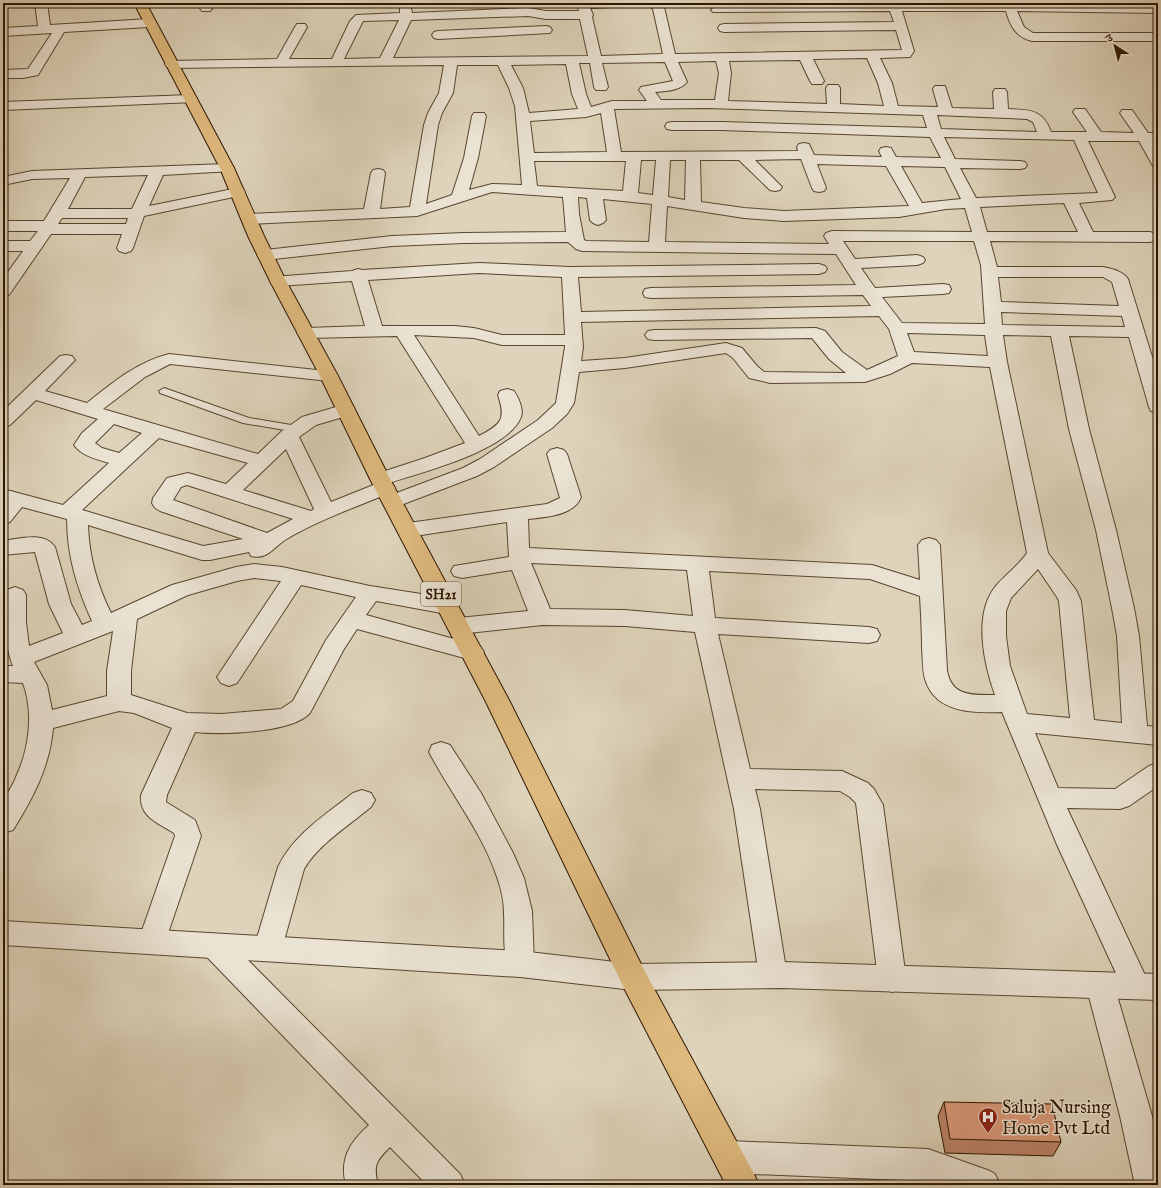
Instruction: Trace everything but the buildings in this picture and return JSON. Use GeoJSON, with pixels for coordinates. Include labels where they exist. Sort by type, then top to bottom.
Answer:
{"type":"FeatureCollection","features":[{"type":"Feature","properties":{"kind":"main road","name":"SH21"},"geometry":{"type":"LineString","coordinates":[[140,3],[149,23],[227,168],[278,281],[329,376],[386,490],[459,626],[633,977],[743,1185]]}},
{"type":"Feature","properties":{"kind":"street"},"geometry":{"type":"LineString","coordinates":[[41,3],[44,30]]}},
{"type":"Feature","properties":{"kind":"street"},"geometry":{"type":"LineString","coordinates":[[385,62],[406,17],[405,3]]}},
{"type":"Feature","properties":{"kind":"street"},"geometry":{"type":"LineString","coordinates":[[336,63],[356,19],[363,17],[438,16],[527,8],[546,16],[584,8],[638,3]]}},
{"type":"Feature","properties":{"kind":"street"},"geometry":{"type":"LineString","coordinates":[[651,3],[658,7],[670,58],[680,82],[676,85],[646,90],[669,122],[689,156],[693,205]]}},
{"type":"Feature","properties":{"kind":"street"},"geometry":{"type":"LineString","coordinates":[[736,57],[716,6],[814,5],[827,7],[862,5],[895,7],[912,5],[1158,8]]}},
{"type":"Feature","properties":{"kind":"street"},"geometry":{"type":"LineString","coordinates":[[827,7],[834,27]]}},
{"type":"Feature","properties":{"kind":"street"},"geometry":{"type":"LineString","coordinates":[[171,64],[446,62],[902,55],[908,53],[895,7]]}},
{"type":"Feature","properties":{"kind":"street"},"geometry":{"type":"LineString","coordinates":[[1010,7],[1018,28],[1027,36],[1038,38],[1158,37]]}},
{"type":"Feature","properties":{"kind":"street"},"geometry":{"type":"LineString","coordinates":[[527,8],[528,60]]}},
{"type":"Feature","properties":{"kind":"street"},"geometry":{"type":"LineString","coordinates":[[584,8],[601,87]]}},
{"type":"Feature","properties":{"kind":"street"},"geometry":{"type":"LineString","coordinates":[[1063,8],[1084,37]]}},
{"type":"Feature","properties":{"kind":"street"},"geometry":{"type":"LineString","coordinates":[[1114,8],[1137,37]]}},
{"type":"Feature","properties":{"kind":"street"},"geometry":{"type":"LineString","coordinates":[[417,211],[431,125],[435,113],[446,92],[446,62],[438,35],[438,16]]}},
{"type":"Feature","properties":{"kind":"street"},"geometry":{"type":"LineString","coordinates":[[3,32],[149,23]]}},
{"type":"Feature","properties":{"kind":"street"},"geometry":{"type":"LineString","coordinates":[[727,36],[834,27],[901,26]]}},
{"type":"Feature","properties":{"kind":"street"},"geometry":{"type":"LineString","coordinates":[[280,63],[301,27]]}},
{"type":"Feature","properties":{"kind":"street"},"geometry":{"type":"LineString","coordinates":[[3,74],[23,74],[33,72],[60,29]]}},
{"type":"Feature","properties":{"kind":"street"},"geometry":{"type":"LineString","coordinates":[[438,35],[546,30]]}},
{"type":"Feature","properties":{"kind":"street"},"geometry":{"type":"LineString","coordinates":[[872,55],[885,83],[892,110]]}},
{"type":"Feature","properties":{"kind":"street"},"geometry":{"type":"LineString","coordinates":[[804,56],[817,81]]}},
{"type":"Feature","properties":{"kind":"street"},"geometry":{"type":"LineString","coordinates":[[721,104],[725,74],[722,57]]}},
{"type":"Feature","properties":{"kind":"street"},"geometry":{"type":"LineString","coordinates":[[572,60],[579,94],[586,113]]}},
{"type":"Feature","properties":{"kind":"street"},"geometry":{"type":"LineString","coordinates":[[503,61],[516,88],[522,106],[530,191]]}},
{"type":"Feature","properties":{"kind":"street"},"geometry":{"type":"LineString","coordinates":[[833,88],[834,109]]}},
{"type":"Feature","properties":{"kind":"street"},"geometry":{"type":"LineString","coordinates":[[940,89],[934,133],[971,203],[990,272],[998,362],[1038,554],[1068,595],[1070,601],[1082,728]]}},
{"type":"Feature","properties":{"kind":"street"},"geometry":{"type":"LineString","coordinates":[[1000,92],[1000,114]]}},
{"type":"Feature","properties":{"kind":"street"},"geometry":{"type":"LineString","coordinates":[[3,106],[190,99]]}},
{"type":"Feature","properties":{"kind":"street"},"geometry":{"type":"LineString","coordinates":[[669,122],[721,104],[1000,114],[1036,116],[1040,120],[1045,136]]}},
{"type":"Feature","properties":{"kind":"street"},"geometry":{"type":"LineString","coordinates":[[608,112],[615,156]]}},
{"type":"Feature","properties":{"kind":"street"},"geometry":{"type":"LineString","coordinates":[[524,117],[608,112],[669,122],[797,129],[934,133],[1011,150],[1028,179]]}},
{"type":"Feature","properties":{"kind":"street"},"geometry":{"type":"LineString","coordinates":[[1080,112],[1097,136]]}},
{"type":"Feature","properties":{"kind":"street"},"geometry":{"type":"LineString","coordinates":[[1127,113],[1151,137],[1158,163]]}},
{"type":"Feature","properties":{"kind":"street"},"geometry":{"type":"LineString","coordinates":[[458,198],[471,160],[479,116]]}},
{"type":"Feature","properties":{"kind":"street"},"geometry":{"type":"LineString","coordinates":[[797,129],[820,188]]}},
{"type":"Feature","properties":{"kind":"street"},"geometry":{"type":"LineString","coordinates":[[878,132],[891,162],[918,209]]}},
{"type":"Feature","properties":{"kind":"street"},"geometry":{"type":"LineString","coordinates":[[528,157],[743,156],[950,163],[1011,150],[1045,136],[1151,137]]}},
{"type":"Feature","properties":{"kind":"street"},"geometry":{"type":"LineString","coordinates":[[250,219],[417,211],[492,188],[630,196],[758,215],[784,216],[899,212],[935,205],[1069,198],[1109,202],[1080,136]]}},
{"type":"Feature","properties":{"kind":"street"},"geometry":{"type":"LineString","coordinates":[[630,196],[634,156]]}},
{"type":"Feature","properties":{"kind":"street"},"geometry":{"type":"LineString","coordinates":[[657,248],[663,156]]}},
{"type":"Feature","properties":{"kind":"street"},"geometry":{"type":"LineString","coordinates":[[743,156],[775,187]]}},
{"type":"Feature","properties":{"kind":"street"},"geometry":{"type":"LineString","coordinates":[[6,177],[227,168]]}},
{"type":"Feature","properties":{"kind":"street"},"geometry":{"type":"LineString","coordinates":[[125,248],[138,213],[157,171]]}},
{"type":"Feature","properties":{"kind":"street"},"geometry":{"type":"LineString","coordinates":[[371,214],[378,173]]}},
{"type":"Feature","properties":{"kind":"street"},"geometry":{"type":"LineString","coordinates":[[3,291],[8,278],[36,246],[58,213],[80,174]]}},
{"type":"Feature","properties":{"kind":"street"},"geometry":{"type":"LineString","coordinates":[[58,213],[138,213],[238,192]]}},
{"type":"Feature","properties":{"kind":"street"},"geometry":{"type":"LineString","coordinates":[[570,193],[571,214],[575,237],[578,244],[589,247],[761,247],[813,249],[836,243],[980,236],[1150,237]]}},
{"type":"Feature","properties":{"kind":"street"},"geometry":{"type":"LineString","coordinates":[[595,194],[598,220]]}},
{"type":"Feature","properties":{"kind":"street"},"geometry":{"type":"LineString","coordinates":[[1069,198],[1088,236]]}},
{"type":"Feature","properties":{"kind":"street"},"geometry":{"type":"LineString","coordinates":[[388,272],[397,213]]}},
{"type":"Feature","properties":{"kind":"street"},"geometry":{"type":"LineString","coordinates":[[758,215],[761,247],[768,269]]}},
{"type":"Feature","properties":{"kind":"street"},"geometry":{"type":"LineString","coordinates":[[818,215],[869,292],[897,328],[905,353],[910,357],[919,358],[998,362]]}},
{"type":"Feature","properties":{"kind":"street"},"geometry":{"type":"LineString","coordinates":[[3,226],[132,229]]}},
{"type":"Feature","properties":{"kind":"street"},"geometry":{"type":"LineString","coordinates":[[265,255],[392,241],[464,238],[575,237]]}},
{"type":"Feature","properties":{"kind":"street"},"geometry":{"type":"LineString","coordinates":[[3,246],[36,246]]}},
{"type":"Feature","properties":{"kind":"street"},"geometry":{"type":"LineString","coordinates":[[813,249],[818,269],[826,290]]}},
{"type":"Feature","properties":{"kind":"street"},"geometry":{"type":"LineString","coordinates":[[851,264],[916,260]]}},
{"type":"Feature","properties":{"kind":"street"},"geometry":{"type":"LineString","coordinates":[[278,281],[388,272],[478,268],[570,272],[818,269]]}},
{"type":"Feature","properties":{"kind":"street"},"geometry":{"type":"LineString","coordinates":[[645,271],[651,293],[654,315]]}},
{"type":"Feature","properties":{"kind":"street"},"geometry":{"type":"LineString","coordinates":[[386,490],[470,472],[487,463],[546,424],[556,415],[565,403],[571,367],[573,340],[570,272]]}},
{"type":"Feature","properties":{"kind":"street"},"geometry":{"type":"LineString","coordinates":[[990,272],[1095,272],[1112,274],[1120,280],[1158,407]]}},
{"type":"Feature","properties":{"kind":"street"},"geometry":{"type":"LineString","coordinates":[[358,274],[375,331]]}},
{"type":"Feature","properties":{"kind":"street"},"geometry":{"type":"LineString","coordinates":[[651,293],[826,290],[869,292],[943,289]]}},
{"type":"Feature","properties":{"kind":"street"},"geometry":{"type":"LineString","coordinates":[[993,307],[1129,312]]}},
{"type":"Feature","properties":{"kind":"street"},"geometry":{"type":"LineString","coordinates":[[572,317],[885,312]]}},
{"type":"Feature","properties":{"kind":"street"},"geometry":{"type":"LineString","coordinates":[[897,328],[1136,332]]}},
{"type":"Feature","properties":{"kind":"street"},"geometry":{"type":"LineString","coordinates":[[306,333],[402,330],[464,332],[508,340],[573,340]]}},
{"type":"Feature","properties":{"kind":"street"},"geometry":{"type":"LineString","coordinates":[[402,330],[476,446]]}},
{"type":"Feature","properties":{"kind":"street"},"geometry":{"type":"LineString","coordinates":[[929,545],[935,670],[938,684],[946,694],[958,700],[970,703],[1082,728],[1146,734],[1123,608],[1106,530],[1079,429],[1059,331]]}},
{"type":"Feature","properties":{"kind":"street"},"geometry":{"type":"LineString","coordinates":[[654,335],[816,333],[821,336],[832,352],[844,363],[865,377]]}},
{"type":"Feature","properties":{"kind":"street"},"geometry":{"type":"LineString","coordinates":[[571,367],[625,363],[726,348],[738,352],[754,373],[759,376],[770,378],[853,378],[865,377],[884,370],[910,357]]}},
{"type":"Feature","properties":{"kind":"street"},"geometry":{"type":"LineString","coordinates":[[90,410],[141,372],[161,360],[169,359],[329,376]]}},
{"type":"Feature","properties":{"kind":"street"},"geometry":{"type":"LineString","coordinates":[[3,421],[66,360]]}},
{"type":"Feature","properties":{"kind":"street"},"geometry":{"type":"LineString","coordinates":[[34,392],[155,431],[261,460]]}},
{"type":"Feature","properties":{"kind":"street"},"geometry":{"type":"LineString","coordinates":[[254,571],[256,557],[260,547],[269,541],[319,515],[386,490],[476,446],[503,430],[510,422],[512,416],[507,395]]}},
{"type":"Feature","properties":{"kind":"street"},"geometry":{"type":"LineString","coordinates":[[229,492],[261,460],[293,432],[318,418],[346,410]]}},
{"type":"Feature","properties":{"kind":"street"},"geometry":{"type":"LineString","coordinates":[[111,417],[89,437],[84,446],[95,452],[122,462]]}},
{"type":"Feature","properties":{"kind":"street"},"geometry":{"type":"LineString","coordinates":[[72,515],[122,462],[155,431]]}},
{"type":"Feature","properties":{"kind":"street"},"geometry":{"type":"LineString","coordinates":[[293,432],[319,515]]}},
{"type":"Feature","properties":{"kind":"street"},"geometry":{"type":"LineString","coordinates":[[408,530],[558,507],[569,502],[570,497],[557,454]]}},
{"type":"Feature","properties":{"kind":"street"},"geometry":{"type":"LineString","coordinates":[[269,541],[162,503],[163,498],[174,482],[181,479],[188,479],[229,492],[319,515]]}},
{"type":"Feature","properties":{"kind":"street"},"geometry":{"type":"LineString","coordinates":[[3,517],[10,498],[116,526],[202,553],[210,553],[269,541]]}},
{"type":"Feature","properties":{"kind":"street"},"geometry":{"type":"LineString","coordinates":[[517,514],[520,558],[542,617]]}},
{"type":"Feature","properties":{"kind":"street"},"geometry":{"type":"LineString","coordinates":[[72,515],[81,566],[90,594],[105,625]]}},
{"type":"Feature","properties":{"kind":"street"},"geometry":{"type":"LineString","coordinates":[[3,548],[40,544],[44,547],[60,604],[76,636]]}},
{"type":"Feature","properties":{"kind":"street"},"geometry":{"type":"LineString","coordinates":[[3,933],[520,964],[633,977],[773,975],[1147,986],[1066,837],[1015,712],[998,665],[995,631],[996,606],[1000,597],[1032,563],[1038,554]]}},
{"type":"Feature","properties":{"kind":"street"},"geometry":{"type":"LineString","coordinates":[[462,571],[520,558],[697,564],[872,572],[931,592]]}},
{"type":"Feature","properties":{"kind":"street"},"geometry":{"type":"LineString","coordinates":[[697,564],[705,625],[747,809],[773,975]]}},
{"type":"Feature","properties":{"kind":"street"},"geometry":{"type":"LineString","coordinates":[[13,672],[76,636],[105,625],[180,590],[236,574],[254,571],[266,571],[370,594],[447,606]]}},
{"type":"Feature","properties":{"kind":"street"},"geometry":{"type":"LineString","coordinates":[[229,677],[295,577]]}},
{"type":"Feature","properties":{"kind":"street"},"geometry":{"type":"LineString","coordinates":[[41,722],[120,702],[127,702],[169,718],[187,722],[208,723],[280,719],[296,713],[302,707],[334,646],[370,594]]}},
{"type":"Feature","properties":{"kind":"street"},"geometry":{"type":"LineString","coordinates":[[13,672],[15,595]]}},
{"type":"Feature","properties":{"kind":"street"},"geometry":{"type":"LineString","coordinates":[[120,702],[119,672],[126,615]]}},
{"type":"Feature","properties":{"kind":"street"},"geometry":{"type":"LineString","coordinates":[[459,626],[542,617],[624,618],[705,625],[869,635]]}},
{"type":"Feature","properties":{"kind":"street"},"geometry":{"type":"LineString","coordinates":[[353,619],[379,628],[472,652]]}},
{"type":"Feature","properties":{"kind":"street"},"geometry":{"type":"LineString","coordinates":[[3,826],[20,798],[32,772],[38,753],[41,722],[36,688],[13,672]]}},
{"type":"Feature","properties":{"kind":"street"},"geometry":{"type":"LineString","coordinates":[[152,942],[188,836],[186,827],[157,809],[153,804],[154,795],[187,722]]}},
{"type":"Feature","properties":{"kind":"street"},"geometry":{"type":"LineString","coordinates":[[441,752],[472,800],[511,878],[518,911],[520,964]]}},
{"type":"Feature","properties":{"kind":"street"},"geometry":{"type":"LineString","coordinates":[[1050,798],[1120,799],[1158,773]]}},
{"type":"Feature","properties":{"kind":"street"},"geometry":{"type":"LineString","coordinates":[[741,779],[842,781],[853,785],[864,793],[870,806],[892,979]]}},
{"type":"Feature","properties":{"kind":"street"},"geometry":{"type":"LineString","coordinates":[[268,948],[291,866],[299,854],[312,840],[362,800]]}},
{"type":"Feature","properties":{"kind":"street"},"geometry":{"type":"LineString","coordinates":[[215,946],[449,1185]]}},
{"type":"Feature","properties":{"kind":"street"},"geometry":{"type":"LineString","coordinates":[[1100,985],[1136,1116],[1151,1185]]}},
{"type":"Feature","properties":{"kind":"street"},"geometry":{"type":"LineString","coordinates":[[362,1185],[358,1176],[358,1164],[363,1154],[391,1125]]}},
{"type":"Feature","properties":{"kind":"street"},"geometry":{"type":"LineString","coordinates":[[729,1157],[928,1165],[984,1185]]}},
{"type":"Feature","properties":{"kind":"lane"},"geometry":{"type":"LineString","coordinates":[[164,391],[247,421],[293,432]]}},
{"type":"Feature","properties":{"kind":"place","name":"Saluja Nursing Home Pvt Ltd"},"geometry":{"type":"Point","coordinates":[988,1134]}}]}
